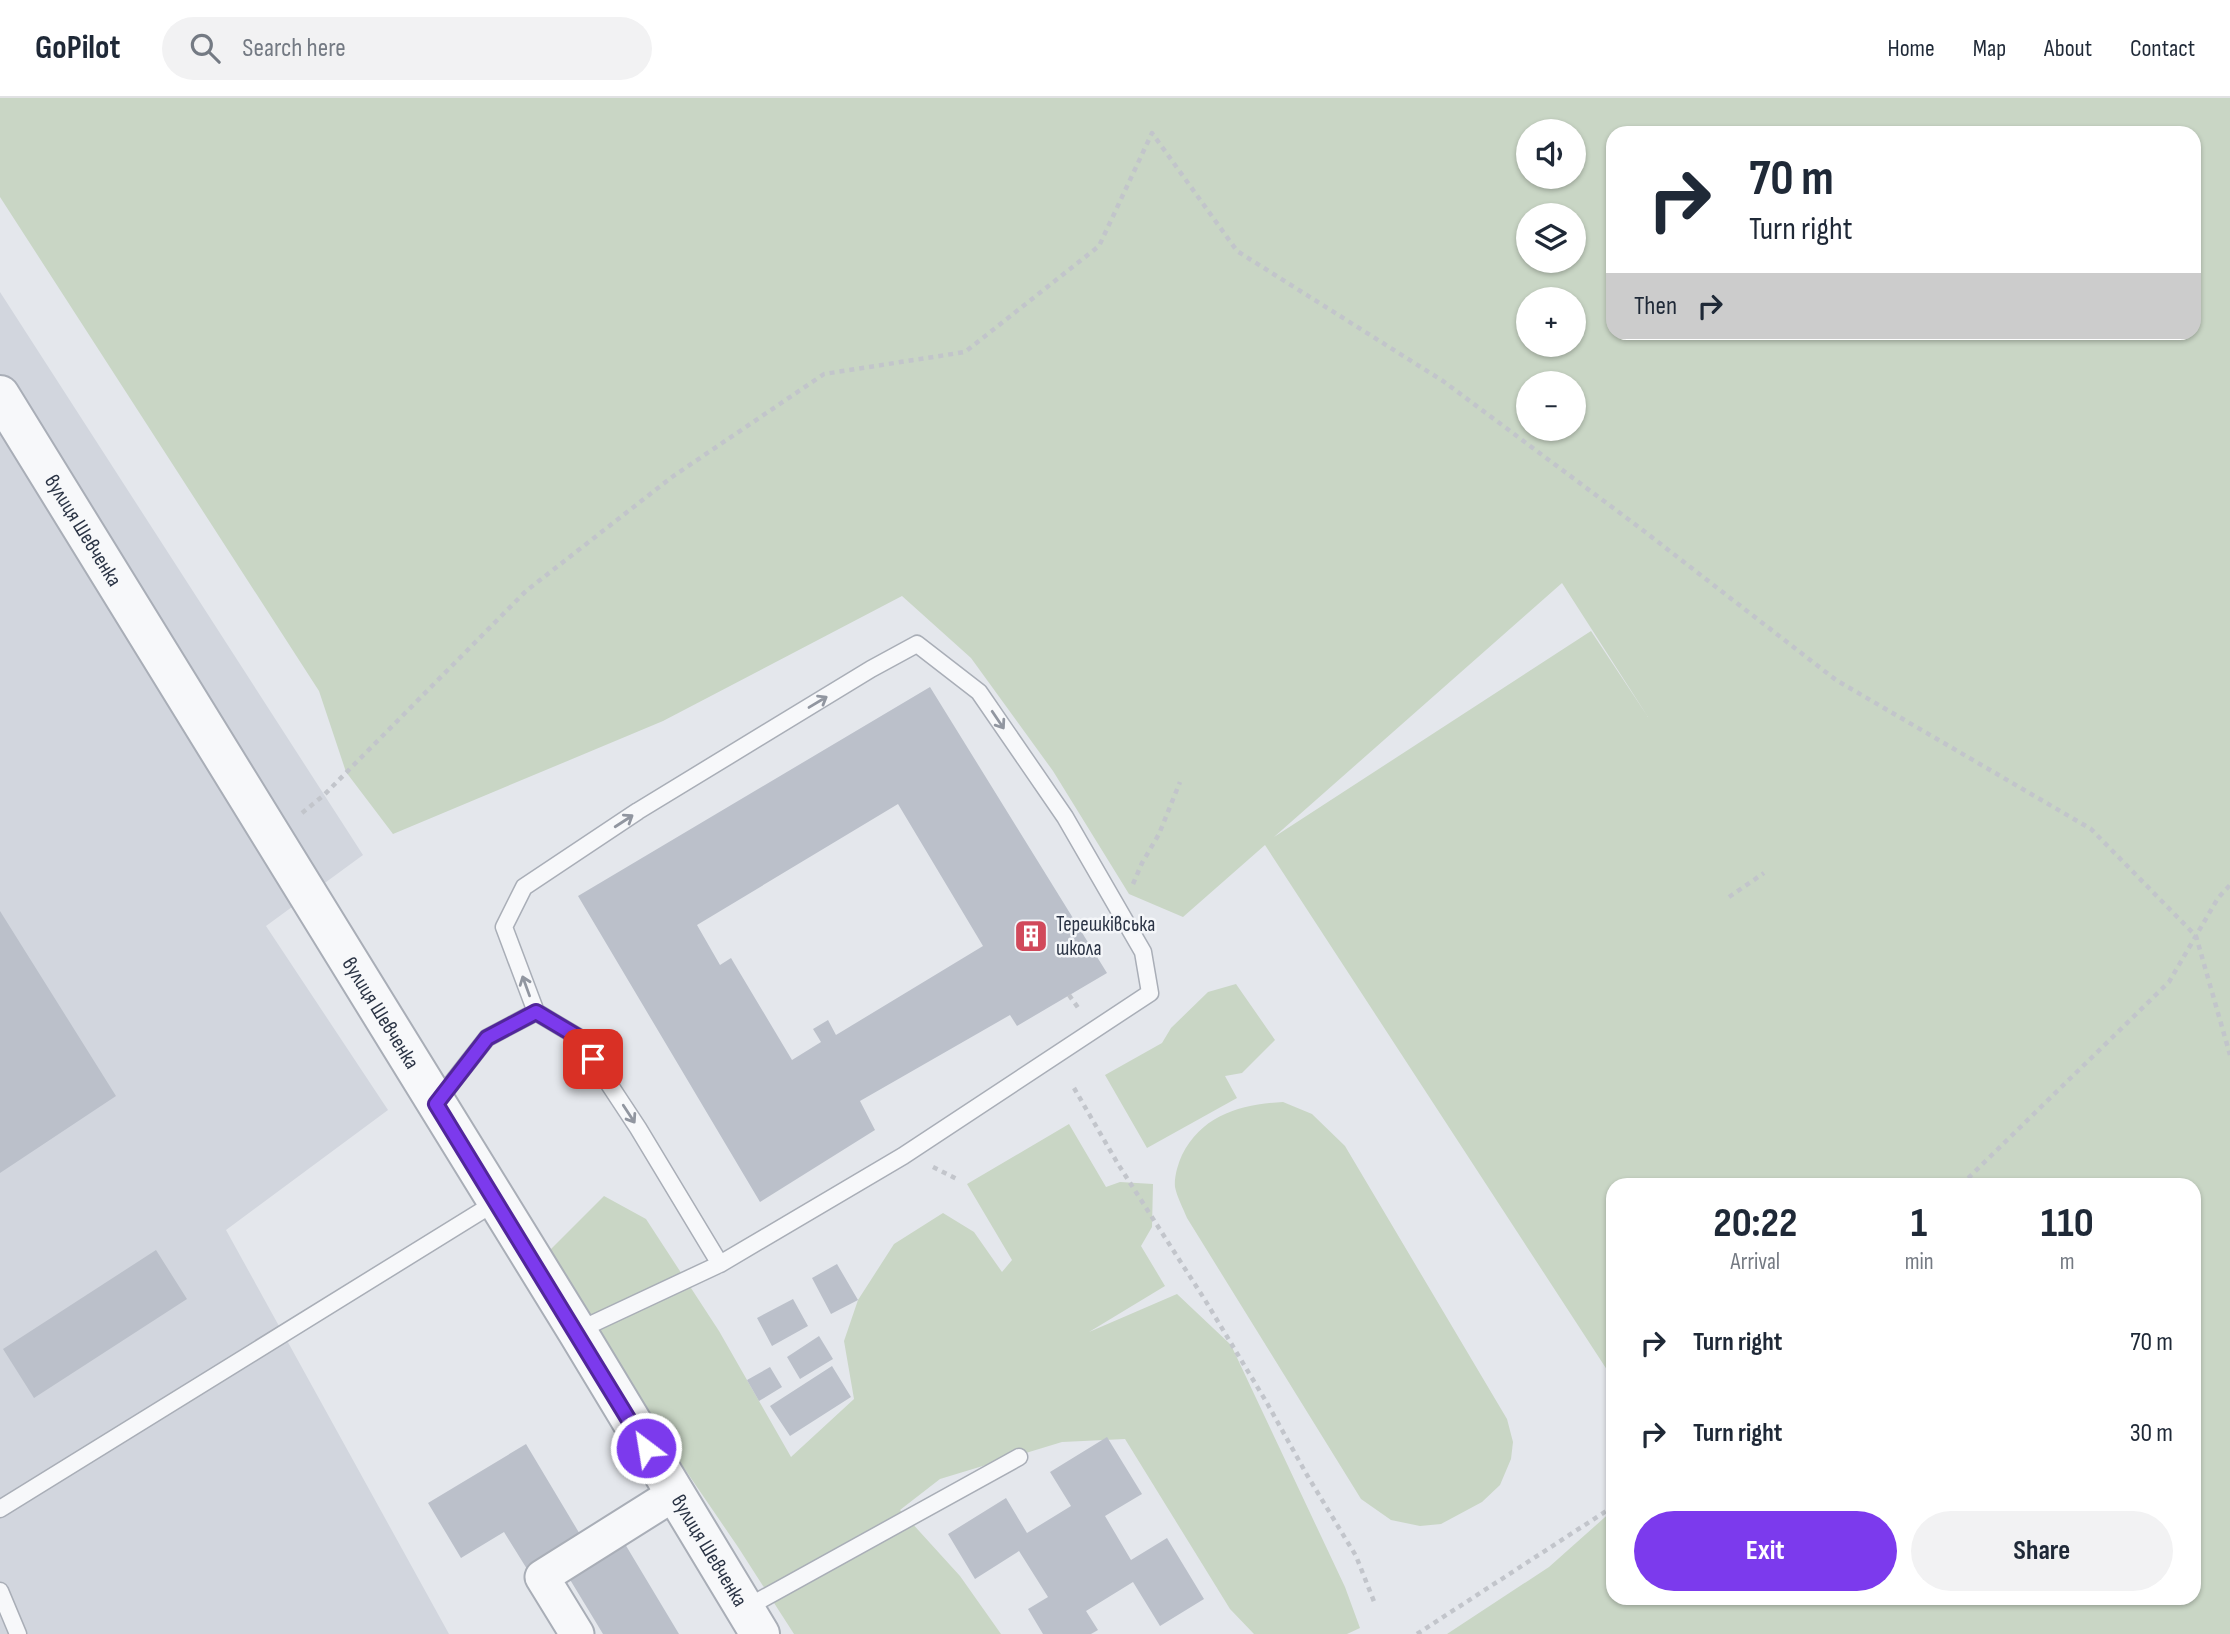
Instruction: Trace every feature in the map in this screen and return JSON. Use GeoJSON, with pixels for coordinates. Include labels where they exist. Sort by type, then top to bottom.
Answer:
{"type":"FeatureCollection","features":[{"type":"Feature","properties":{"kind":"street","name":"вулиця Шевченка"},"geometry":{"type":"LineString","coordinates":[[0,395],[577,1331],[752,1621]]}},
{"type":"Feature","properties":{"kind":"street"},"geometry":{"type":"LineString","coordinates":[[577,1634],[542,1577],[674,1494]]}},
{"type":"Feature","properties":{"kind":"lane"},"geometry":{"type":"LineString","coordinates":[[577,1331],[720,1264],[903,1156],[1150,993],[1143,952],[1065,817],[979,692],[917,644],[871,669],[650,804],[524,887],[504,927],[536,1012],[578,1037],[638,1128],[720,1264]]}},
{"type":"Feature","properties":{"kind":"lane"},"geometry":{"type":"LineString","coordinates":[[436,1104],[487,1038],[536,1012]]}},
{"type":"Feature","properties":{"kind":"lane"},"geometry":{"type":"LineString","coordinates":[[0,1509],[496,1202]]}},
{"type":"Feature","properties":{"kind":"lane"},"geometry":{"type":"LineString","coordinates":[[752,1621],[1019,1457]]}},
{"type":"Feature","properties":{"kind":"lane"},"geometry":{"type":"LineString","coordinates":[[0,1591],[18,1634]]}},
{"type":"Feature","properties":{"kind":"path"},"geometry":{"type":"LineString","coordinates":[[273,839],[324,795],[526,591],[672,477],[824,374],[965,352],[1099,246],[1152,133],[1237,251],[1443,381],[1640,528],[1836,680],[2091,829],[2196,936],[2230,1055]]}},
{"type":"Feature","properties":{"kind":"path"},"geometry":{"type":"LineString","coordinates":[[1121,913],[1142,863],[1159,834],[1180,782]]}},
{"type":"Feature","properties":{"kind":"path"},"geometry":{"type":"LineString","coordinates":[[1729,897],[1764,873]]}},
{"type":"Feature","properties":{"kind":"path"},"geometry":{"type":"LineString","coordinates":[[1968,1178],[2169,982],[2218,898],[2230,885]]}},
{"type":"Feature","properties":{"kind":"path"},"geometry":{"type":"LineString","coordinates":[[1074,1088],[1118,1164],[1267,1403],[1356,1556],[1375,1604]]}},
{"type":"Feature","properties":{"kind":"path"},"geometry":{"type":"LineString","coordinates":[[1417,1634],[1606,1511]]}},
{"type":"Feature","properties":{"kind":"shaded area"},"geometry":{"type":"Polygon","coordinates":[[[0,292],[363,855],[266,926],[388,1110],[226,1230],[449,1634],[0,1634],[0,292]]]}},
{"type":"Feature","properties":{"kind":"green space"},"geometry":{"type":"Polygon","coordinates":[[[0,98],[2230,98],[2230,1634],[1447,1634],[1549,1567],[1606,1516],[1606,1605],[2201,1605],[2201,1178],[1606,1178],[1606,1368],[1265,845],[1183,917],[1129,894],[1053,771],[971,658],[902,596],[663,721],[393,834],[346,772],[319,691],[0,197],[0,98]],[[1562,583],[1274,837],[1591,631],[1648,717],[1562,583]]]}},
{"type":"Feature","properties":{"kind":"green space"},"geometry":{"type":"Polygon","coordinates":[[[1236,984],[1275,1040],[1242,1073],[1225,1076],[1237,1098],[1147,1148],[1105,1075],[1162,1043],[1171,1028],[1208,992],[1236,984]]]}},
{"type":"Feature","properties":{"kind":"green space"},"geometry":{"type":"Polygon","coordinates":[[[1283,1102],[1312,1114],[1345,1146],[1507,1419],[1513,1442],[1511,1459],[1500,1485],[1482,1502],[1441,1524],[1420,1526],[1391,1520],[1361,1499],[1187,1218],[1177,1195],[1175,1183],[1179,1162],[1190,1141],[1200,1130],[1224,1114],[1238,1109],[1283,1102]]]}},
{"type":"Feature","properties":{"kind":"green space"},"geometry":{"type":"Polygon","coordinates":[[[1069,1124],[1106,1187],[1120,1182],[1153,1184],[1152,1227],[1141,1246],[1165,1286],[1089,1332],[1177,1294],[1231,1345],[1345,1587],[1360,1628],[1347,1634],[1254,1634],[1230,1609],[1125,1439],[1062,1442],[940,1479],[900,1510],[960,1576],[1001,1634],[794,1634],[630,1389],[548,1252],[604,1196],[646,1219],[719,1331],[791,1457],[854,1399],[844,1341],[858,1300],[894,1244],[943,1213],[974,1232],[1002,1272],[1012,1260],[967,1184],[1069,1124]]]}},
{"type":"Feature","properties":{"kind":"building","name":"Терешківська школа"},"geometry":{"type":"Polygon","coordinates":[[[930,687],[1107,973],[1017,1026],[1010,1015],[860,1101],[875,1130],[760,1202],[578,896],[930,687]],[[898,804],[697,925],[720,965],[731,958],[792,1060],[821,1042],[813,1029],[828,1020],[836,1035],[983,946],[898,804]]]}},
{"type":"Feature","properties":{"kind":"building"},"geometry":{"type":"Polygon","coordinates":[[[0,911],[116,1096],[0,1173],[0,911]]]}},
{"type":"Feature","properties":{"kind":"building"},"geometry":{"type":"Polygon","coordinates":[[[156,1250],[187,1299],[34,1398],[3,1349],[156,1250]]]}},
{"type":"Feature","properties":{"kind":"building"},"geometry":{"type":"Polygon","coordinates":[[[837,1264],[858,1300],[831,1314],[812,1278],[837,1264]]]}},
{"type":"Feature","properties":{"kind":"building"},"geometry":{"type":"Polygon","coordinates":[[[793,1299],[808,1326],[772,1346],[757,1318],[793,1299]]]}},
{"type":"Feature","properties":{"kind":"building"},"geometry":{"type":"Polygon","coordinates":[[[819,1336],[833,1359],[800,1379],[787,1357],[819,1336]]]}},
{"type":"Feature","properties":{"kind":"building"},"geometry":{"type":"Polygon","coordinates":[[[832,1366],[851,1397],[790,1436],[770,1406],[832,1366]]]}},
{"type":"Feature","properties":{"kind":"building"},"geometry":{"type":"Polygon","coordinates":[[[770,1367],[782,1387],[759,1401],[747,1380],[770,1367]]]}},
{"type":"Feature","properties":{"kind":"building"},"geometry":{"type":"Polygon","coordinates":[[[1107,1437],[1142,1494],[1105,1516],[1131,1560],[1167,1538],[1204,1599],[1160,1626],[1133,1582],[1086,1611],[1098,1630],[1091,1634],[1043,1634],[1028,1609],[1048,1597],[1019,1551],[975,1579],[948,1534],[1006,1498],[1027,1533],[1071,1506],[1050,1472],[1107,1437]]]}},
{"type":"Feature","properties":{"kind":"building"},"geometry":{"type":"Polygon","coordinates":[[[526,1444],[581,1536],[622,1539],[679,1634],[603,1634],[566,1573],[563,1547],[527,1569],[504,1532],[461,1558],[428,1503],[526,1444]]]}},
{"type":"Feature","properties":{"kind":"place","name":"Терешківська школа"},"geometry":{"type":"Point","coordinates":[1031,936]}},
{"type":"Feature","properties":{"kind":"route"},"geometry":{"type":"LineString","coordinates":[[593,1059],[578,1037],[536,1012],[487,1038],[436,1104],[646,1448]]}}]}
